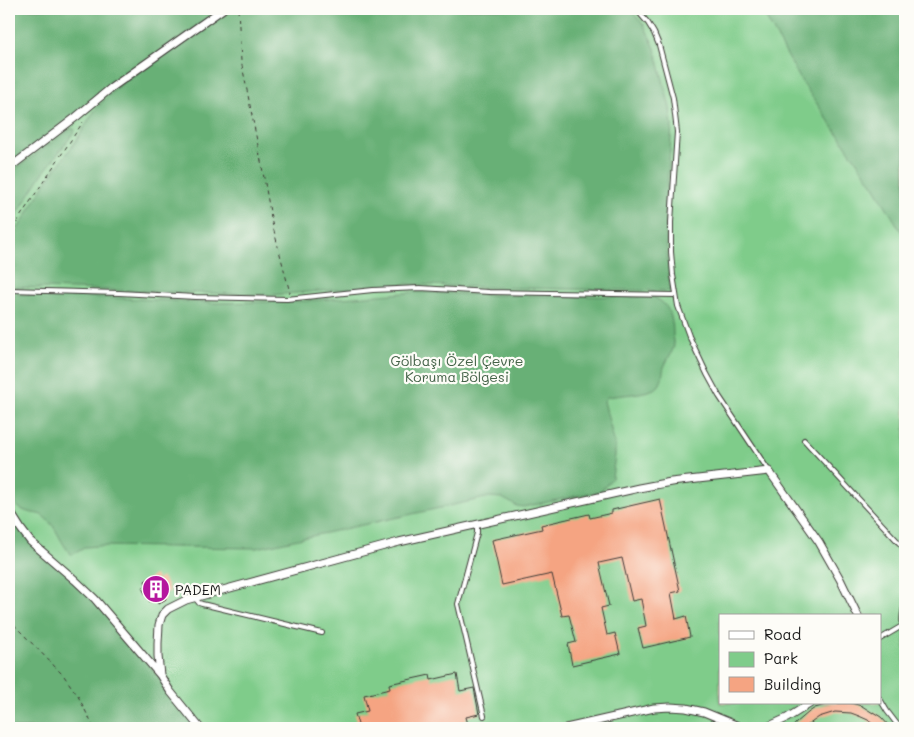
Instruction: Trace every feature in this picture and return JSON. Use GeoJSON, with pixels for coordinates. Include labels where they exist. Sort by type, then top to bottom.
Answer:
{"type":"FeatureCollection","features":[{"type":"Feature","properties":{"kind":"street"},"geometry":{"type":"LineString","coordinates":[[9,168],[111,88],[223,9]]}},
{"type":"Feature","properties":{"kind":"street"},"geometry":{"type":"LineString","coordinates":[[160,675],[158,643],[159,625],[162,615],[168,609],[186,600],[398,542],[639,488],[671,482],[769,471],[819,542],[857,614]]}},
{"type":"Feature","properties":{"kind":"street"},"geometry":{"type":"LineString","coordinates":[[9,510],[30,541],[95,599],[160,675],[170,691],[200,728]]}},
{"type":"Feature","properties":{"kind":"street"},"geometry":{"type":"LineString","coordinates":[[765,728],[810,704]]}},
{"type":"Feature","properties":{"kind":"street"},"geometry":{"type":"LineString","coordinates":[[566,728],[654,708],[670,707],[704,712],[743,728]]}},
{"type":"Feature","properties":{"kind":"lane"},"geometry":{"type":"LineString","coordinates":[[636,9],[648,23],[660,46],[673,98],[677,144],[671,222],[671,252],[676,295],[682,318],[719,396],[769,471]]}},
{"type":"Feature","properties":{"kind":"lane"},"geometry":{"type":"LineString","coordinates":[[9,290],[291,299],[372,290],[420,288],[489,292],[676,295]]}},
{"type":"Feature","properties":{"kind":"lane"},"geometry":{"type":"LineString","coordinates":[[804,440],[902,546],[905,552]]}},
{"type":"Feature","properties":{"kind":"lane"},"geometry":{"type":"LineString","coordinates":[[477,525],[477,533],[458,604],[484,716]]}},
{"type":"Feature","properties":{"kind":"lane"},"geometry":{"type":"LineString","coordinates":[[195,598],[202,604],[322,633]]}},
{"type":"Feature","properties":{"kind":"lane"},"geometry":{"type":"LineString","coordinates":[[905,602],[902,616],[905,633]]}},
{"type":"Feature","properties":{"kind":"lane"},"geometry":{"type":"LineString","coordinates":[[882,638],[903,623]]}},
{"type":"Feature","properties":{"kind":"lane"},"geometry":{"type":"LineString","coordinates":[[882,702],[900,728]]}},
{"type":"Feature","properties":{"kind":"path"},"geometry":{"type":"LineString","coordinates":[[238,9],[241,61],[272,223],[291,299]]}},
{"type":"Feature","properties":{"kind":"path"},"geometry":{"type":"LineString","coordinates":[[9,237],[20,217],[86,117]]}},
{"type":"Feature","properties":{"kind":"path"},"geometry":{"type":"LineString","coordinates":[[9,618],[64,676],[78,696],[94,728]]}},
{"type":"Feature","properties":{"kind":"green space","name":"Gölbaşı Özel Çevre Koruma Bölgesi"},"geometry":{"type":"Polygon","coordinates":[[[9,9],[905,9],[905,728],[9,728],[9,9]]]}},
{"type":"Feature","properties":{"kind":"green space"},"geometry":{"type":"Polygon","coordinates":[[[9,9],[220,9],[9,166],[9,9]]]}},
{"type":"Feature","properties":{"kind":"green space"},"geometry":{"type":"Polygon","coordinates":[[[230,9],[629,9],[644,25],[655,48],[670,108],[672,126],[666,199],[666,237],[670,291],[407,284],[270,295],[9,287],[9,244],[46,182],[76,141],[95,110],[125,81],[230,9]]]}},
{"type":"Feature","properties":{"kind":"green space"},"geometry":{"type":"Polygon","coordinates":[[[761,9],[905,9],[905,238],[875,188],[802,82],[761,9]]]}},
{"type":"Feature","properties":{"kind":"green space"},"geometry":{"type":"Polygon","coordinates":[[[72,128],[75,130],[73,134],[41,176],[9,231],[9,174],[72,128]]]}},
{"type":"Feature","properties":{"kind":"green space"},"geometry":{"type":"Polygon","coordinates":[[[416,292],[487,295],[653,297],[667,308],[671,317],[674,346],[664,367],[660,384],[652,390],[607,397],[604,401],[615,445],[615,455],[612,478],[601,491],[523,507],[502,498],[490,497],[257,548],[97,546],[86,547],[72,555],[49,521],[41,515],[22,509],[9,496],[9,294],[217,303],[305,301],[416,292]]]}},
{"type":"Feature","properties":{"kind":"green space"},"geometry":{"type":"Polygon","coordinates":[[[9,510],[21,529],[95,599],[200,728],[9,728],[9,510]]]}},
{"type":"Feature","properties":{"kind":"building"},"geometry":{"type":"Polygon","coordinates":[[[660,499],[680,591],[671,593],[676,619],[686,616],[690,637],[643,648],[638,628],[646,626],[641,599],[632,601],[622,558],[599,563],[609,606],[601,608],[607,635],[615,633],[620,654],[572,665],[568,644],[576,642],[569,615],[562,616],[552,574],[502,585],[492,540],[542,529],[541,525],[589,514],[590,518],[612,513],[612,510],[660,499]]]}},
{"type":"Feature","properties":{"kind":"building","name":"PADEM"},"geometry":{"type":"Polygon","coordinates":[[[155,575],[157,580],[162,577],[170,591],[164,594],[166,599],[158,604],[155,599],[150,602],[142,588],[147,585],[145,581],[155,575]]]}},
{"type":"Feature","properties":{"kind":"building"},"geometry":{"type":"Polygon","coordinates":[[[457,674],[460,691],[474,688],[479,714],[466,717],[469,728],[359,728],[355,714],[368,711],[364,695],[390,689],[389,684],[430,675],[431,680],[457,674]]]}},
{"type":"Feature","properties":{"kind":"building"},"geometry":{"type":"Polygon","coordinates":[[[828,704],[855,704],[881,717],[891,728],[877,728],[868,720],[859,716],[851,713],[835,712],[819,717],[804,728],[792,728],[815,708],[828,704]]]}},
{"type":"Feature","properties":{"kind":"place","name":"PADEM"},"geometry":{"type":"Point","coordinates":[156,589]}}]}
